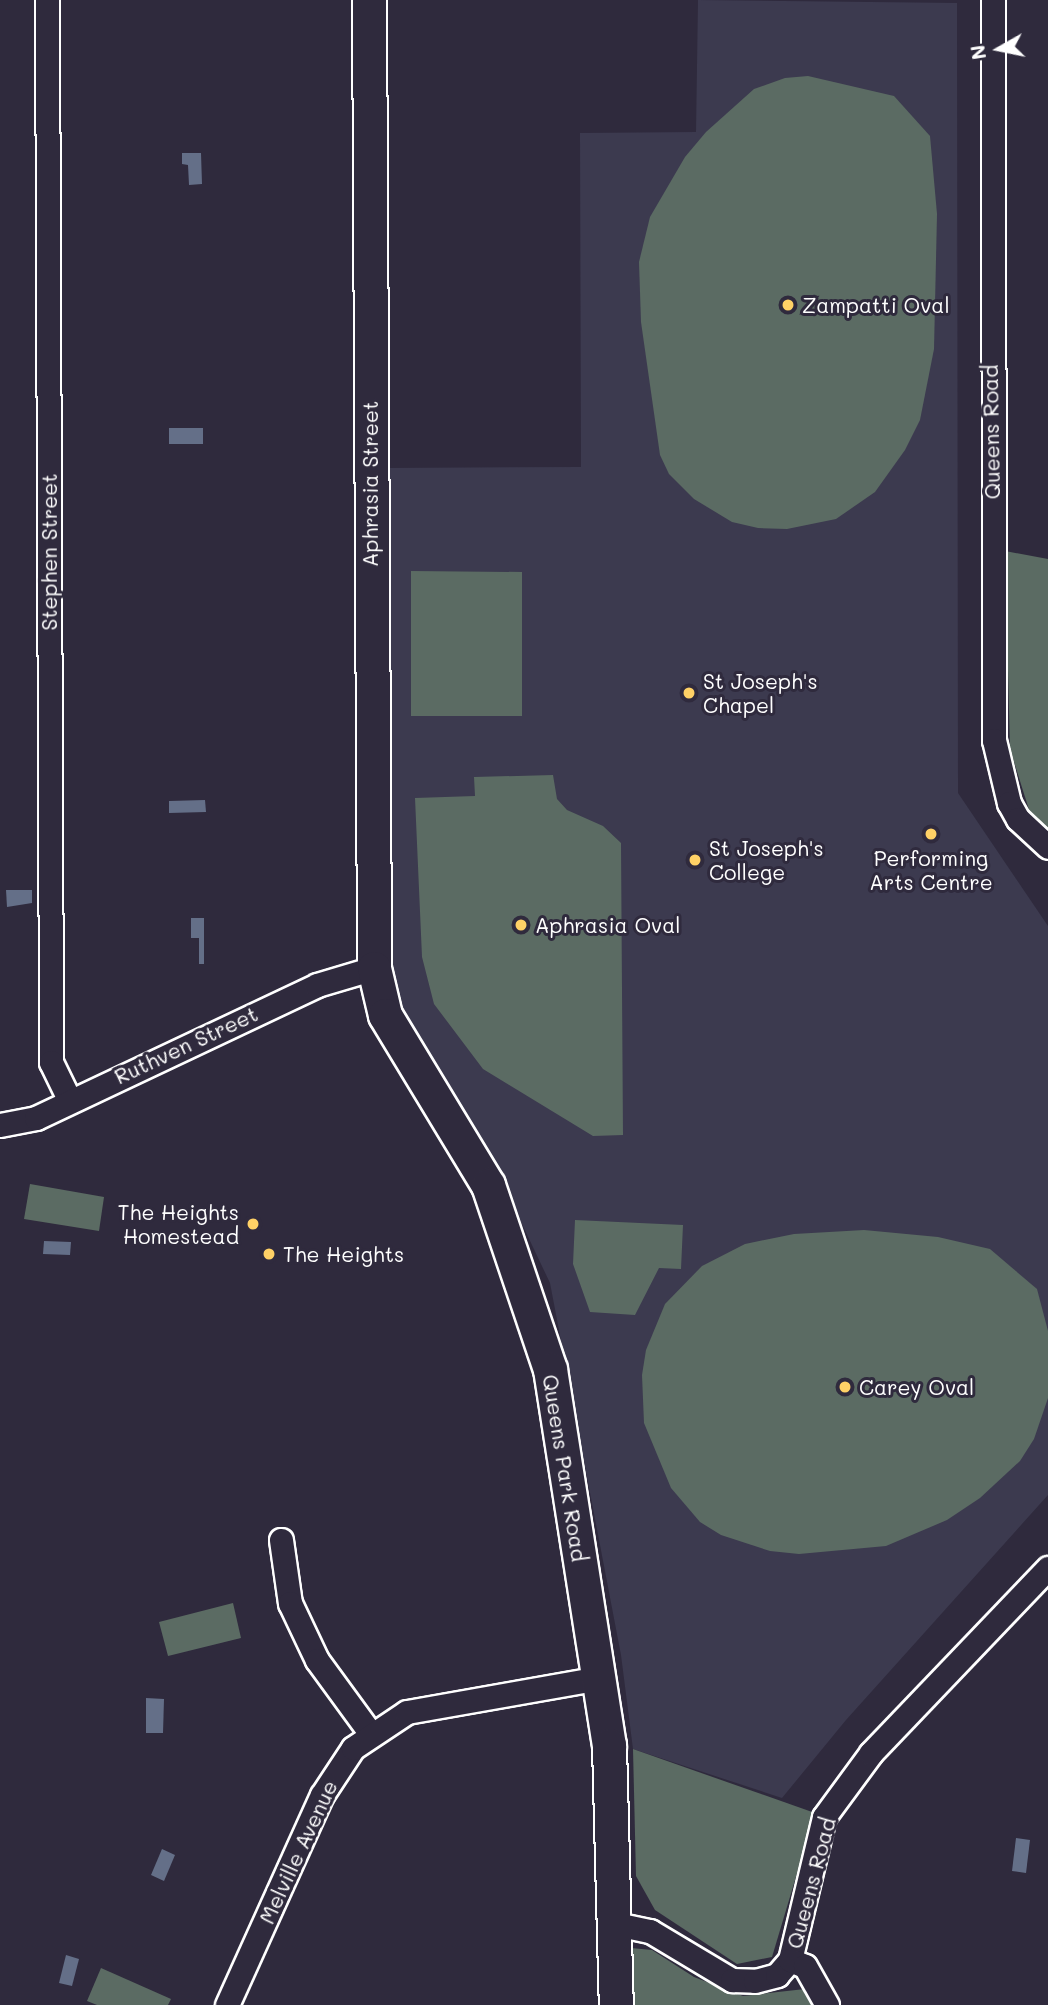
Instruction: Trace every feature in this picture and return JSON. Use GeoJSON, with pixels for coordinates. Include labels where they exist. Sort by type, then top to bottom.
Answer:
{"type":"FeatureCollection","features":[{"type":"Feature","properties":{"kind":"main road","name":"Aphrasia Street"},"geometry":{"type":"LineString","coordinates":[[369,0],[374,968]]}},
{"type":"Feature","properties":{"kind":"main road","name":"Queens Park Road"},"geometry":{"type":"LineString","coordinates":[[374,968],[385,1015],[488,1185],[550,1369],[609,1745],[617,1923],[616,2005]]}},
{"type":"Feature","properties":{"kind":"street","name":"Stephen Street"},"geometry":{"type":"LineString","coordinates":[[47,0],[51,1062],[58,1085],[69,1099]]}},
{"type":"Feature","properties":{"kind":"street","name":"Queens Road"},"geometry":{"type":"LineString","coordinates":[[993,0],[995,740],[1009,803],[1018,819],[1048,847]]}},
{"type":"Feature","properties":{"kind":"street","name":"Ruthven Street"},"geometry":{"type":"LineString","coordinates":[[0,1125],[36,1118],[69,1099],[317,985],[374,968]]}},
{"type":"Feature","properties":{"kind":"street"},"geometry":{"type":"LineString","coordinates":[[281,1540],[296,1615],[317,1660],[371,1734]]}},
{"type":"Feature","properties":{"kind":"street","name":"Queens Road"},"geometry":{"type":"LineString","coordinates":[[617,1923],[650,1931],[732,1980],[755,1981],[777,1975],[790,1960],[824,1817],[871,1753],[1048,1568]]}},
{"type":"Feature","properties":{"kind":"street","name":"Melville Avenue"},"geometry":{"type":"LineString","coordinates":[[227,2005],[321,1795],[354,1748],[407,1712],[433,1705],[598,1678]]}},
{"type":"Feature","properties":{"kind":"street"},"geometry":{"type":"LineString","coordinates":[[790,1960],[805,1966],[827,2005]]}},
{"type":"Feature","properties":{"kind":"shaded area","name":"St Joseph's College"},"geometry":{"type":"Polygon","coordinates":[[[698,0],[957,3],[958,793],[1048,926],[1048,1495],[846,1720],[782,1798],[633,1749],[621,1655],[550,1283],[494,1165],[402,1016],[387,947],[386,468],[581,467],[580,133],[696,132],[698,0]]]}},
{"type":"Feature","properties":{"kind":"green space","name":"Zampatti Oval"},"geometry":{"type":"Polygon","coordinates":[[[808,76],[894,96],[930,136],[937,214],[934,349],[920,420],[905,450],[875,492],[836,519],[787,529],[758,528],[732,522],[694,499],[669,474],[660,455],[641,322],[639,262],[650,217],[685,157],[706,132],[754,89],[785,78],[808,76]]]}},
{"type":"Feature","properties":{"kind":"green space"},"geometry":{"type":"Polygon","coordinates":[[[1005,551],[1048,559],[1048,832],[1031,816],[1010,749],[1005,551]]]}},
{"type":"Feature","properties":{"kind":"green space"},"geometry":{"type":"Polygon","coordinates":[[[411,571],[522,572],[522,716],[411,716],[411,571]]]}},
{"type":"Feature","properties":{"kind":"green space","name":"Aphrasia Oval"},"geometry":{"type":"Polygon","coordinates":[[[553,775],[557,799],[567,810],[603,826],[621,843],[623,1135],[593,1136],[483,1069],[434,1004],[422,957],[415,798],[475,796],[474,777],[553,775]]]}},
{"type":"Feature","properties":{"kind":"green space"},"geometry":{"type":"Polygon","coordinates":[[[30,1184],[104,1197],[99,1231],[24,1219],[30,1184]]]}},
{"type":"Feature","properties":{"kind":"green space"},"geometry":{"type":"Polygon","coordinates":[[[575,1220],[683,1225],[681,1269],[659,1268],[635,1315],[590,1312],[573,1264],[575,1220]]]}},
{"type":"Feature","properties":{"kind":"green space","name":"Carey Oval"},"geometry":{"type":"Polygon","coordinates":[[[864,1230],[938,1237],[990,1249],[1037,1289],[1048,1331],[1048,1398],[1034,1439],[1020,1461],[980,1498],[947,1520],[886,1546],[799,1554],[770,1551],[721,1535],[700,1522],[671,1488],[644,1423],[642,1375],[646,1350],[665,1304],[702,1266],[745,1244],[794,1234],[864,1230]]]}},
{"type":"Feature","properties":{"kind":"green space"},"geometry":{"type":"Polygon","coordinates":[[[233,1603],[241,1638],[168,1656],[159,1622],[233,1603]]]}},
{"type":"Feature","properties":{"kind":"green space"},"geometry":{"type":"Polygon","coordinates":[[[633,1749],[815,1813],[772,1957],[737,1964],[655,1910],[636,1876],[633,1749]]]}},
{"type":"Feature","properties":{"kind":"green space"},"geometry":{"type":"Polygon","coordinates":[[[631,1948],[652,1950],[694,1977],[743,1996],[805,1989],[812,2005],[625,2005],[631,1948]]]}},
{"type":"Feature","properties":{"kind":"green space"},"geometry":{"type":"Polygon","coordinates":[[[101,1968],[171,1999],[168,2005],[97,2005],[87,2001],[101,1968]]]}},
{"type":"Feature","properties":{"kind":"water"},"geometry":{"type":"Polygon","coordinates":[[[182,153],[201,153],[202,184],[189,185],[188,165],[182,164],[182,153]]]}},
{"type":"Feature","properties":{"kind":"water"},"geometry":{"type":"Polygon","coordinates":[[[169,428],[203,428],[203,444],[169,444],[169,428]]]}},
{"type":"Feature","properties":{"kind":"water"},"geometry":{"type":"Polygon","coordinates":[[[205,800],[206,812],[169,813],[169,801],[205,800]]]}},
{"type":"Feature","properties":{"kind":"water"},"geometry":{"type":"Polygon","coordinates":[[[6,890],[32,890],[32,903],[7,907],[6,890]]]}},
{"type":"Feature","properties":{"kind":"water"},"geometry":{"type":"Polygon","coordinates":[[[191,918],[204,918],[204,964],[199,964],[199,938],[191,938],[191,918]]]}},
{"type":"Feature","properties":{"kind":"water"},"geometry":{"type":"Polygon","coordinates":[[[44,1241],[71,1242],[70,1255],[43,1254],[44,1241]]]}},
{"type":"Feature","properties":{"kind":"water"},"geometry":{"type":"Polygon","coordinates":[[[146,1698],[164,1699],[163,1733],[146,1733],[146,1698]]]}},
{"type":"Feature","properties":{"kind":"water"},"geometry":{"type":"Polygon","coordinates":[[[1016,1838],[1030,1840],[1026,1873],[1012,1871],[1016,1838]]]}},
{"type":"Feature","properties":{"kind":"water"},"geometry":{"type":"Polygon","coordinates":[[[162,1849],[175,1855],[164,1881],[151,1875],[162,1849]]]}},
{"type":"Feature","properties":{"kind":"water"},"geometry":{"type":"Polygon","coordinates":[[[66,1955],[79,1959],[72,1986],[59,1983],[66,1955]]]}},
{"type":"Feature","properties":{"kind":"place","name":"Zampatti Oval"},"geometry":{"type":"Point","coordinates":[788,305]}},
{"type":"Feature","properties":{"kind":"place","name":"St Joseph's Chapel"},"geometry":{"type":"Point","coordinates":[689,693]}},
{"type":"Feature","properties":{"kind":"place","name":"Performing Arts Centre"},"geometry":{"type":"Point","coordinates":[931,834]}},
{"type":"Feature","properties":{"kind":"place","name":"St Joseph's College"},"geometry":{"type":"Point","coordinates":[695,860]}},
{"type":"Feature","properties":{"kind":"place","name":"Aphrasia Oval"},"geometry":{"type":"Point","coordinates":[521,925]}},
{"type":"Feature","properties":{"kind":"place","name":"The Heights Homestead"},"geometry":{"type":"Point","coordinates":[253,1224]}},
{"type":"Feature","properties":{"kind":"place","name":"The Heights"},"geometry":{"type":"Point","coordinates":[269,1254]}},
{"type":"Feature","properties":{"kind":"place","name":"Carey Oval"},"geometry":{"type":"Point","coordinates":[845,1387]}}]}
